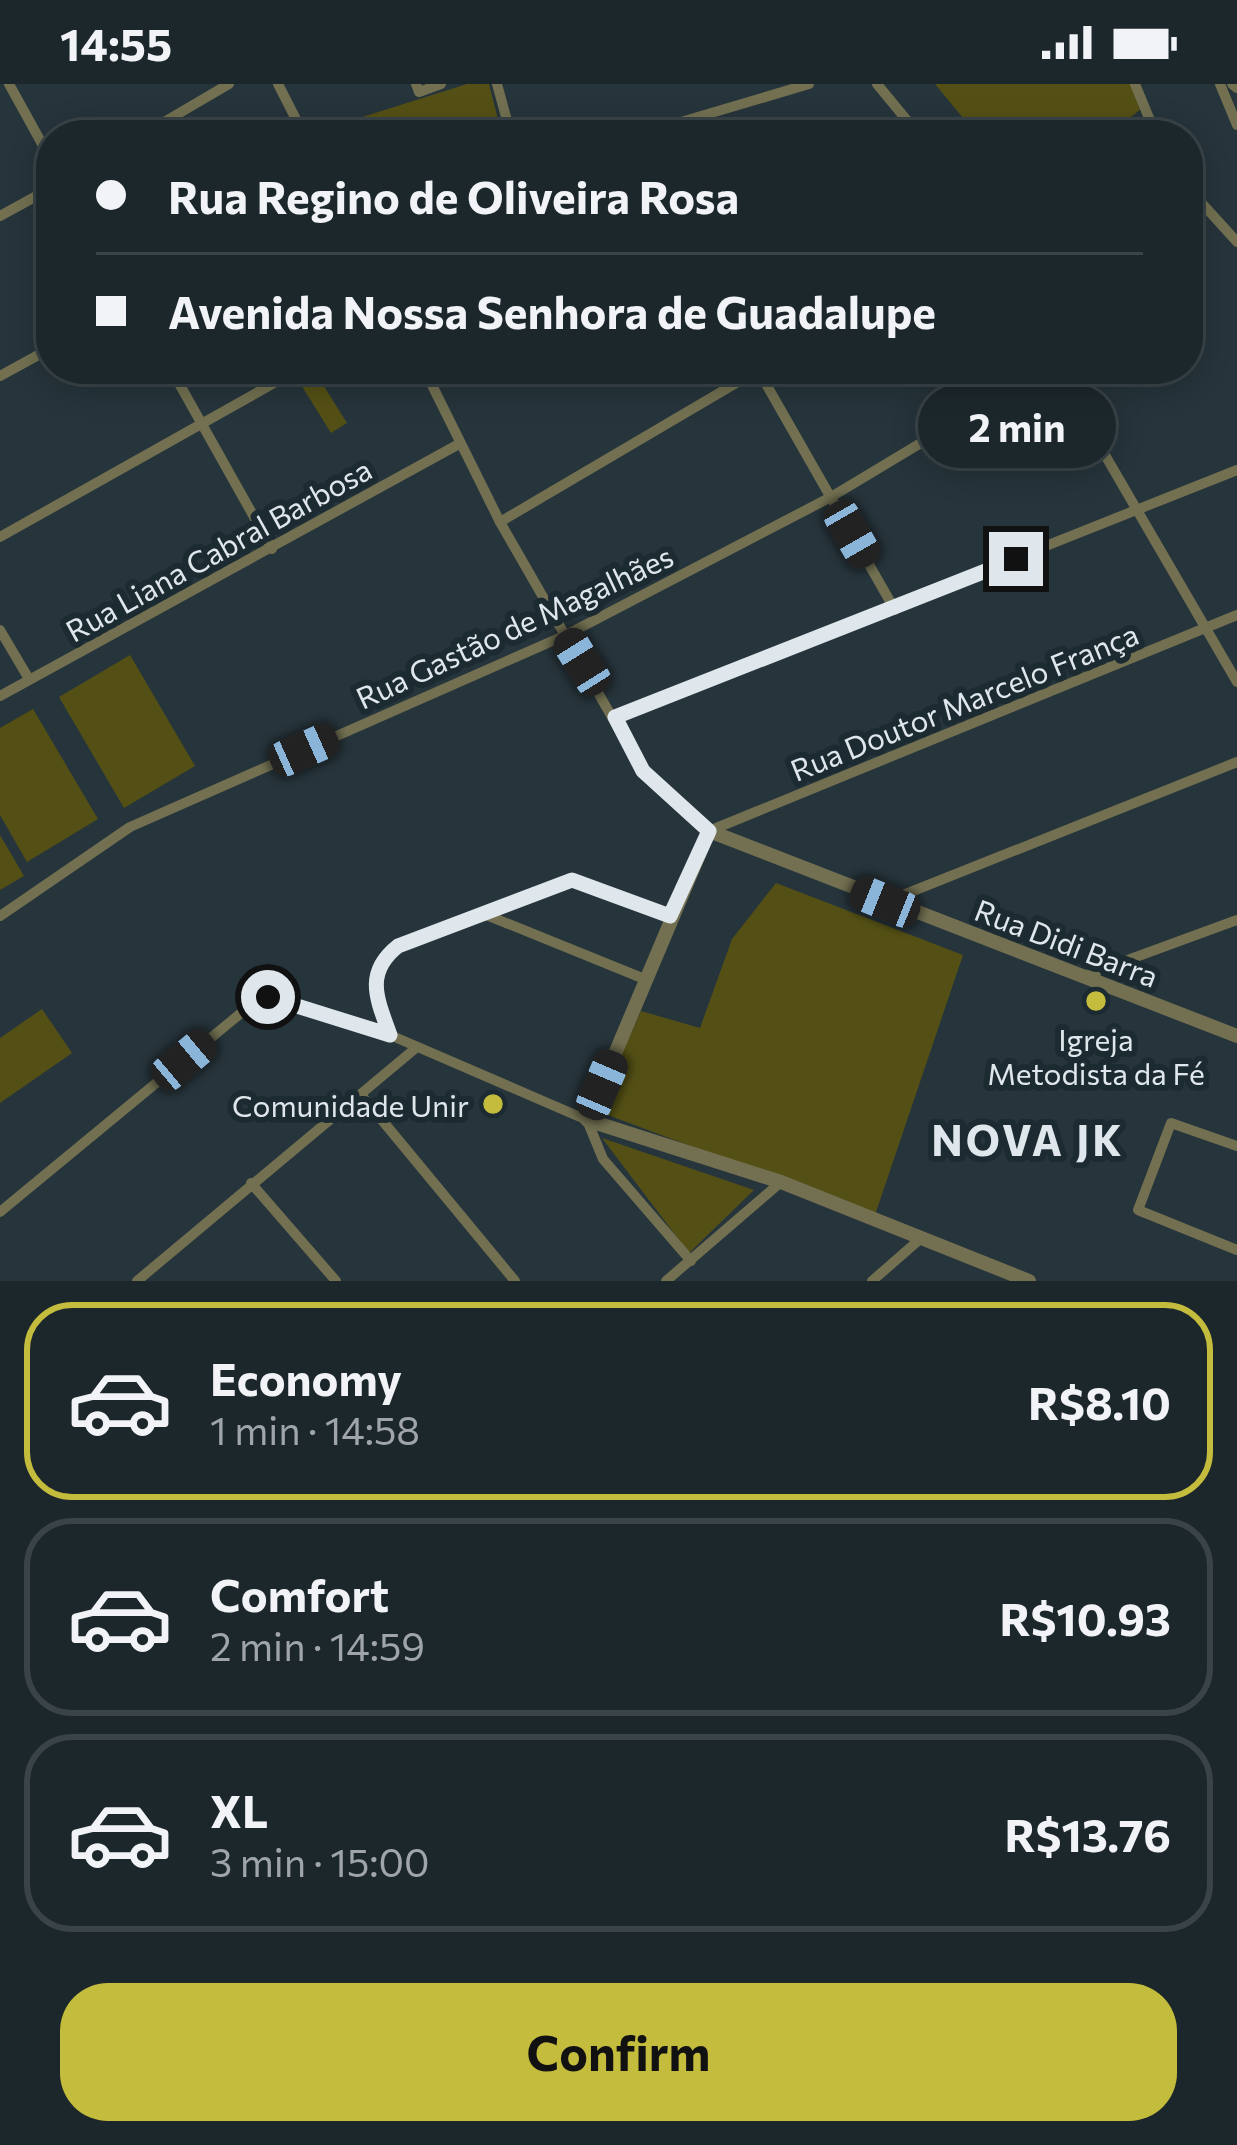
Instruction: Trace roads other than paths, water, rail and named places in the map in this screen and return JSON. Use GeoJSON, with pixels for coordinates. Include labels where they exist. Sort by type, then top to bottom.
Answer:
{"type":"FeatureCollection","features":[{"type":"Feature","properties":{"kind":"street"},"geometry":{"type":"LineString","coordinates":[[9,84],[36,133]]}},
{"type":"Feature","properties":{"kind":"street"},"geometry":{"type":"LineString","coordinates":[[168,120],[229,84]]}},
{"type":"Feature","properties":{"kind":"street"},"geometry":{"type":"LineString","coordinates":[[278,84],[296,120]]}},
{"type":"Feature","properties":{"kind":"street"},"geometry":{"type":"LineString","coordinates":[[418,88],[442,84]]}},
{"type":"Feature","properties":{"kind":"street"},"geometry":{"type":"LineString","coordinates":[[497,84],[507,120]]}},
{"type":"Feature","properties":{"kind":"street"},"geometry":{"type":"LineString","coordinates":[[688,120],[809,84]]}},
{"type":"Feature","properties":{"kind":"street"},"geometry":{"type":"LineString","coordinates":[[878,84],[907,120]]}},
{"type":"Feature","properties":{"kind":"street"},"geometry":{"type":"LineString","coordinates":[[1135,84],[1150,120]]}},
{"type":"Feature","properties":{"kind":"street"},"geometry":{"type":"LineString","coordinates":[[1220,84],[1237,124]]}},
{"type":"Feature","properties":{"kind":"street"},"geometry":{"type":"LineString","coordinates":[[0,216],[36,196]]}},
{"type":"Feature","properties":{"kind":"street"},"geometry":{"type":"LineString","coordinates":[[1203,205],[1237,242]]}},
{"type":"Feature","properties":{"kind":"street"},"geometry":{"type":"LineString","coordinates":[[0,376],[36,356]]}},
{"type":"Feature","properties":{"kind":"street"},"geometry":{"type":"LineString","coordinates":[[180,384],[272,549]]}},
{"type":"Feature","properties":{"kind":"street"},"geometry":{"type":"LineString","coordinates":[[0,537],[273,384]]}},
{"type":"Feature","properties":{"kind":"street","name":"Rua Didi Barra"},"geometry":{"type":"LineString","coordinates":[[431,384],[500,522],[643,771],[709,831],[1237,1036]]}},
{"type":"Feature","properties":{"kind":"street"},"geometry":{"type":"LineString","coordinates":[[500,522],[734,384]]}},
{"type":"Feature","properties":{"kind":"street"},"geometry":{"type":"LineString","coordinates":[[768,384],[895,610]]}},
{"type":"Feature","properties":{"kind":"street","name":"Rua Gastão de Magalhães"},"geometry":{"type":"LineString","coordinates":[[0,916],[130,827],[566,635],[831,496],[1019,384]]}},
{"type":"Feature","properties":{"kind":"street"},"geometry":{"type":"LineString","coordinates":[[1063,384],[1237,682]]}},
{"type":"Feature","properties":{"kind":"street","name":"Rua Liana Cabral Barbosa"},"geometry":{"type":"LineString","coordinates":[[0,696],[459,444]]}},
{"type":"Feature","properties":{"kind":"street"},"geometry":{"type":"LineString","coordinates":[[615,717],[895,610],[1237,470]]}},
{"type":"Feature","properties":{"kind":"street","name":"Rua Doutor Marcelo França"},"geometry":{"type":"LineString","coordinates":[[709,831],[1237,615]]}},
{"type":"Feature","properties":{"kind":"street"},"geometry":{"type":"LineString","coordinates":[[0,629],[29,679]]}},
{"type":"Feature","properties":{"kind":"street"},"geometry":{"type":"LineString","coordinates":[[885,902],[1237,762]]}},
{"type":"Feature","properties":{"kind":"street"},"geometry":{"type":"LineString","coordinates":[[691,1261],[603,1159],[587,1120],[709,831]]}},
{"type":"Feature","properties":{"kind":"street"},"geometry":{"type":"LineString","coordinates":[[390,1035],[372,987],[382,958],[398,946],[584,880],[670,916]]}},
{"type":"Feature","properties":{"kind":"street"},"geometry":{"type":"LineString","coordinates":[[484,914],[647,980]]}},
{"type":"Feature","properties":{"kind":"street"},"geometry":{"type":"LineString","coordinates":[[1084,976],[1237,920]]}},
{"type":"Feature","properties":{"kind":"street"},"geometry":{"type":"LineString","coordinates":[[0,1212],[258,999],[268,997],[390,1035],[587,1120],[781,1182],[1029,1281]]}},
{"type":"Feature","properties":{"kind":"street"},"geometry":{"type":"LineString","coordinates":[[146,1278],[251,1183],[417,1047]]}},
{"type":"Feature","properties":{"kind":"street"},"geometry":{"type":"LineString","coordinates":[[362,1096],[515,1281]]}},
{"type":"Feature","properties":{"kind":"street"},"geometry":{"type":"LineString","coordinates":[[1237,1146],[1171,1123],[1138,1210],[1237,1250]]}},
{"type":"Feature","properties":{"kind":"street"},"geometry":{"type":"LineString","coordinates":[[666,1281],[781,1182]]}},
{"type":"Feature","properties":{"kind":"street"},"geometry":{"type":"LineString","coordinates":[[251,1183],[336,1281]]}},
{"type":"Feature","properties":{"kind":"street"},"geometry":{"type":"LineString","coordinates":[[872,1281],[919,1240]]}},
{"type":"Feature","properties":{"kind":"place","name":"Igreja Metodista da Fé"},"geometry":{"type":"Point","coordinates":[1096,1001]}},
{"type":"Feature","properties":{"kind":"place","name":"Comunidade Unir"},"geometry":{"type":"Point","coordinates":[493,1104]}},
{"type":"Feature","properties":{"kind":"district","name":"NOVA JK"},"geometry":{"type":"Point","coordinates":[1028,1139]}}]}
